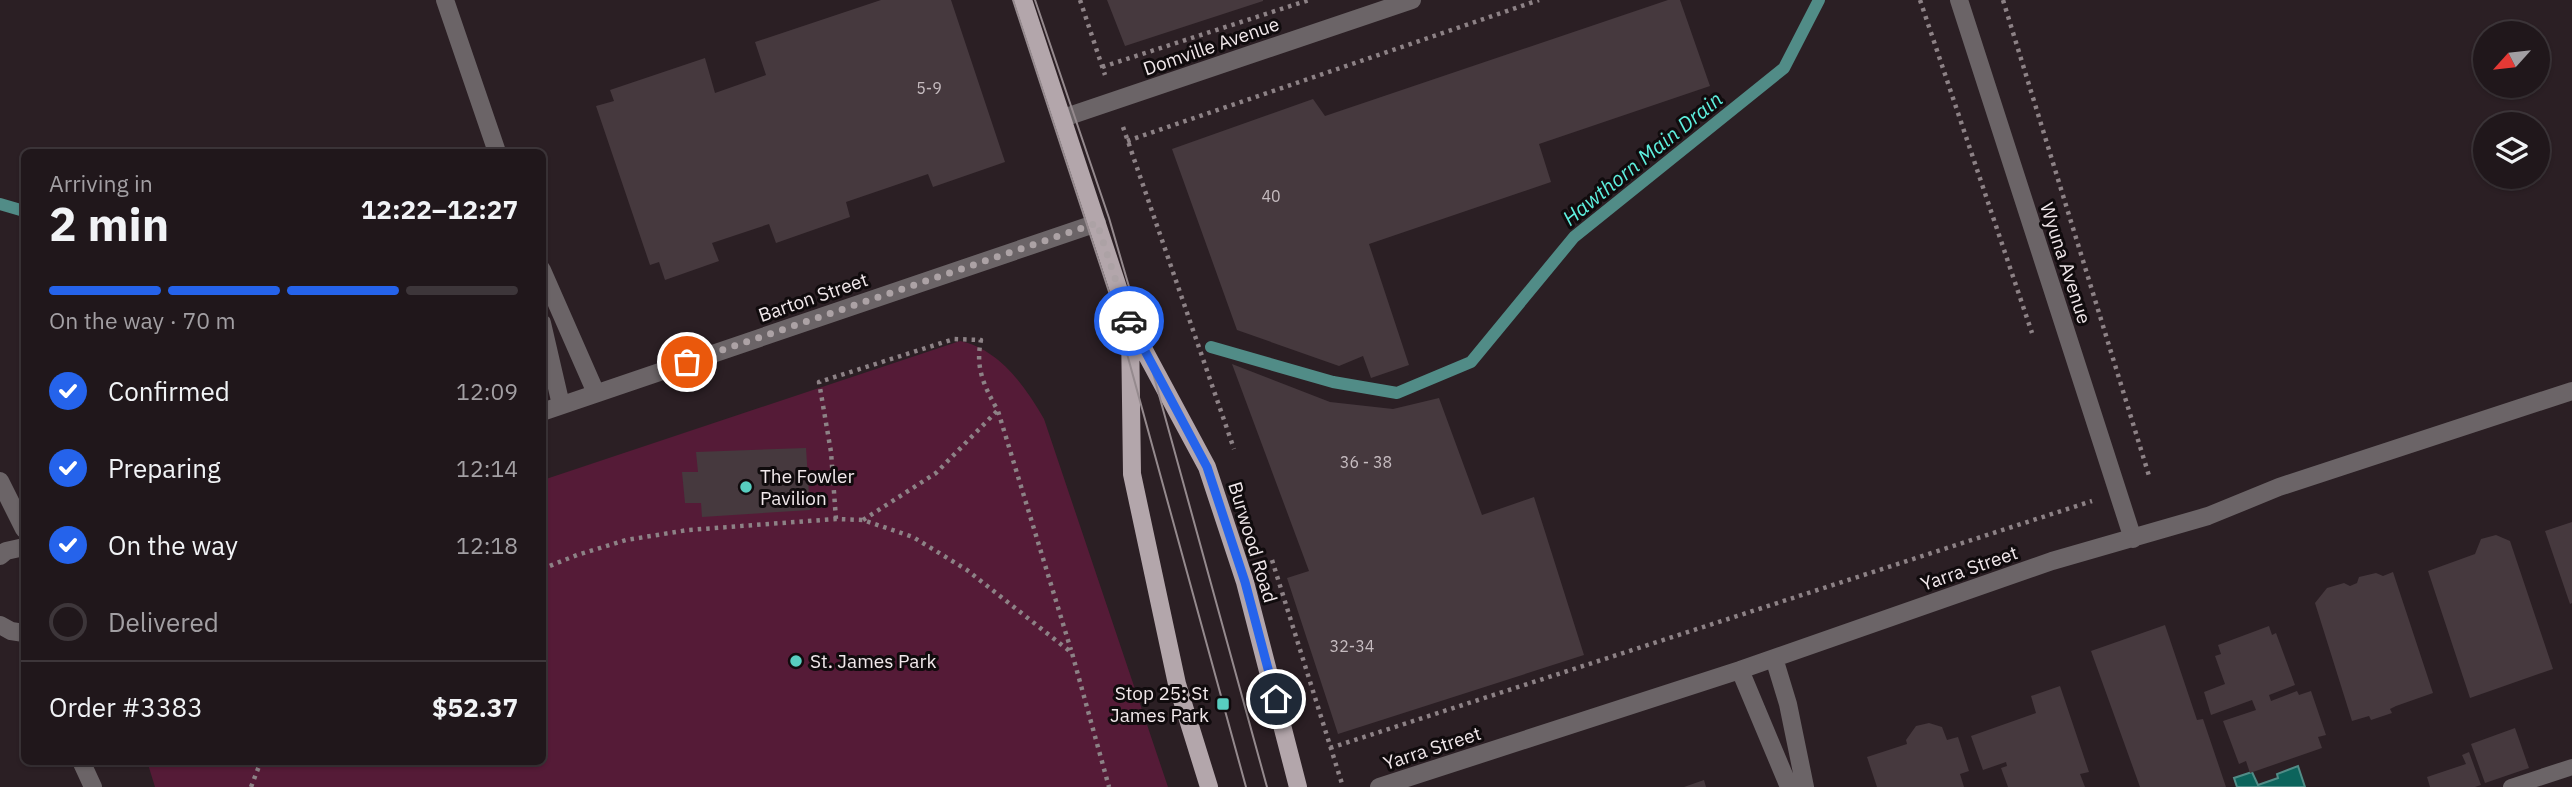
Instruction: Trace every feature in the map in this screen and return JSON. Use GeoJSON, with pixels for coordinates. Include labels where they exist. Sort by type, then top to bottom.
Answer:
{"type":"FeatureCollection","features":[{"type":"Feature","properties":{"kind":"main road","name":"Burwood Road"},"geometry":{"type":"LineString","coordinates":[[1023,0],[1130,324],[1207,467],[1245,582],[1298,787]]}},
{"type":"Feature","properties":{"kind":"main road","name":"Burwood Road"},"geometry":{"type":"LineString","coordinates":[[1130,324],[1132,474],[1177,684],[1209,787]]}},
{"type":"Feature","properties":{"kind":"street"},"geometry":{"type":"LineString","coordinates":[[445,0],[496,149]]}},
{"type":"Feature","properties":{"kind":"street","name":"Domville Avenue"},"geometry":{"type":"LineString","coordinates":[[1063,117],[1412,0]]}},
{"type":"Feature","properties":{"kind":"street","name":"Wyuna Avenue"},"geometry":{"type":"LineString","coordinates":[[1959,0],[2133,540]]}},
{"type":"Feature","properties":{"kind":"street","name":"Barton Street"},"geometry":{"type":"LineString","coordinates":[[546,411],[1097,223]]}},
{"type":"Feature","properties":{"kind":"street"},"geometry":{"type":"LineString","coordinates":[[546,279],[596,393]]}},
{"type":"Feature","properties":{"kind":"street"},"geometry":{"type":"LineString","coordinates":[[546,340],[561,405]]}},
{"type":"Feature","properties":{"kind":"street","name":"Yarra Street"},"geometry":{"type":"LineString","coordinates":[[1380,787],[1774,659],[2052,561],[2133,540],[2208,516],[2279,487],[2572,391]]}},
{"type":"Feature","properties":{"kind":"street"},"geometry":{"type":"LineString","coordinates":[[0,481],[21,523]]}},
{"type":"Feature","properties":{"kind":"street"},"geometry":{"type":"LineString","coordinates":[[0,556],[6,551],[21,548]]}},
{"type":"Feature","properties":{"kind":"street"},"geometry":{"type":"LineString","coordinates":[[0,625],[21,633]]}},
{"type":"Feature","properties":{"kind":"street"},"geometry":{"type":"LineString","coordinates":[[1774,659],[1788,704],[1805,787]]}},
{"type":"Feature","properties":{"kind":"street"},"geometry":{"type":"LineString","coordinates":[[1740,670],[1789,787]]}},
{"type":"Feature","properties":{"kind":"street"},"geometry":{"type":"LineString","coordinates":[[83,765],[93,787]]}},
{"type":"Feature","properties":{"kind":"street"},"geometry":{"type":"LineString","coordinates":[[89,765],[93,787]]}},
{"type":"Feature","properties":{"kind":"lane"},"geometry":{"type":"LineString","coordinates":[[2511,787],[2572,767]]}},
{"type":"Feature","properties":{"kind":"path"},"geometry":{"type":"LineString","coordinates":[[1080,0],[1234,450]]}},
{"type":"Feature","properties":{"kind":"path"},"geometry":{"type":"LineString","coordinates":[[1102,67],[1309,0]]}},
{"type":"Feature","properties":{"kind":"path"},"geometry":{"type":"LineString","coordinates":[[1127,141],[1539,0]]}},
{"type":"Feature","properties":{"kind":"path"},"geometry":{"type":"LineString","coordinates":[[1920,0],[2036,344]]}},
{"type":"Feature","properties":{"kind":"path"},"geometry":{"type":"LineString","coordinates":[[2003,0],[2150,479]]}},
{"type":"Feature","properties":{"kind":"path"},"geometry":{"type":"LineString","coordinates":[[836,519],[831,452],[819,382],[954,339],[981,340],[977,358],[980,373],[998,411],[1072,653],[1109,787]]}},
{"type":"Feature","properties":{"kind":"path"},"geometry":{"type":"LineString","coordinates":[[863,520],[936,473],[998,411]]}},
{"type":"Feature","properties":{"kind":"path"},"geometry":{"type":"LineString","coordinates":[[2085,489],[2090,502]]}},
{"type":"Feature","properties":{"kind":"path"},"geometry":{"type":"LineString","coordinates":[[1330,748],[2090,502],[2117,489]]}},
{"type":"Feature","properties":{"kind":"path"},"geometry":{"type":"LineString","coordinates":[[546,567],[626,540],[688,530],[836,519],[863,520],[913,537],[967,570],[1072,653]]}},
{"type":"Feature","properties":{"kind":"path"},"geometry":{"type":"LineString","coordinates":[[1269,552],[1343,787]]}},
{"type":"Feature","properties":{"kind":"path"},"geometry":{"type":"LineString","coordinates":[[251,787],[259,765]]}},
{"type":"Feature","properties":{"kind":"shaded area","name":"St. James Park"},"geometry":{"type":"Polygon","coordinates":[[[960,341],[974,345],[999,360],[1010,371],[1044,419],[1168,787],[155,787],[148,765],[546,765],[546,479],[960,341]]]}},
{"type":"Feature","properties":{"kind":"shaded area"},"geometry":{"type":"Polygon","coordinates":[[[2298,766],[2305,787],[2237,787],[2234,778],[2252,772],[2258,785],[2278,778],[2277,774],[2298,766]]]}},
{"type":"Feature","properties":{"kind":"building"},"geometry":{"type":"Polygon","coordinates":[[[881,0],[951,0],[1005,162],[933,187],[928,174],[846,202],[850,217],[776,243],[769,224],[712,243],[719,261],[665,280],[659,262],[650,265],[596,106],[614,101],[610,90],[705,58],[715,93],[766,75],[755,42],[881,0]]]}},
{"type":"Feature","properties":{"kind":"building"},"geometry":{"type":"Polygon","coordinates":[[[1107,0],[1263,0],[1263,1],[1125,46],[1107,0]]]}},
{"type":"Feature","properties":{"kind":"building"},"geometry":{"type":"Polygon","coordinates":[[[1668,0],[1680,0],[1710,86],[1539,144],[1551,182],[1369,244],[1409,365],[1371,378],[1363,356],[1339,366],[1237,330],[1172,149],[1313,99],[1325,116],[1668,0]]]}},
{"type":"Feature","properties":{"kind":"building"},"geometry":{"type":"Polygon","coordinates":[[[1232,364],[1330,402],[1393,409],[1439,398],[1482,515],[1534,497],[1584,655],[1338,734],[1287,578],[1309,571],[1232,364]]]}},
{"type":"Feature","properties":{"kind":"building","name":"The Fowler Pavilion"},"geometry":{"type":"Polygon","coordinates":[[[806,448],[810,510],[702,517],[701,503],[685,503],[682,472],[698,472],[696,452],[806,448]]]}},
{"type":"Feature","properties":{"kind":"building"},"geometry":{"type":"Polygon","coordinates":[[[2572,522],[2572,603],[2570,604],[2545,531],[2572,522]]]}},
{"type":"Feature","properties":{"kind":"building"},"geometry":{"type":"Polygon","coordinates":[[[2496,535],[2510,541],[2553,669],[2470,698],[2428,571],[2475,554],[2481,539],[2496,535]]]}},
{"type":"Feature","properties":{"kind":"building"},"geometry":{"type":"Polygon","coordinates":[[[2393,572],[2433,693],[2396,706],[2390,709],[2392,713],[2371,720],[2369,716],[2352,721],[2315,603],[2327,588],[2344,583],[2350,586],[2357,583],[2359,577],[2376,573],[2383,576],[2393,572]]]}},
{"type":"Feature","properties":{"kind":"building"},"geometry":{"type":"Polygon","coordinates":[[[2165,625],[2197,720],[2203,719],[2226,787],[2140,787],[2091,651],[2165,625]]]}},
{"type":"Feature","properties":{"kind":"building"},"geometry":{"type":"Polygon","coordinates":[[[2269,626],[2272,635],[2276,633],[2295,685],[2269,695],[2271,701],[2297,691],[2299,695],[2311,691],[2326,735],[2318,737],[2322,748],[2250,773],[2246,761],[2239,764],[2223,721],[2256,710],[2252,700],[2211,715],[2204,692],[2225,684],[2215,656],[2221,654],[2218,645],[2269,626]]]}},
{"type":"Feature","properties":{"kind":"building"},"geometry":{"type":"Polygon","coordinates":[[[2060,686],[2089,772],[2080,774],[2085,787],[2008,787],[2001,768],[2007,766],[2006,762],[1983,770],[1971,736],[2036,713],[2031,696],[2060,686]]]}},
{"type":"Feature","properties":{"kind":"building"},"geometry":{"type":"Polygon","coordinates":[[[1929,723],[1942,727],[1947,740],[1958,737],[1969,771],[1960,774],[1964,787],[1877,787],[1867,757],[1907,744],[1906,740],[1916,726],[1929,723]]]}},
{"type":"Feature","properties":{"kind":"building"},"geometry":{"type":"Polygon","coordinates":[[[2515,728],[2529,768],[2485,783],[2471,744],[2515,728]]]}},
{"type":"Feature","properties":{"kind":"building"},"geometry":{"type":"Polygon","coordinates":[[[2469,752],[2481,785],[2430,787],[2427,777],[2466,764],[2462,755],[2469,752]]]}},
{"type":"Feature","properties":{"kind":"building"},"geometry":{"type":"Polygon","coordinates":[[[1704,780],[1706,787],[1684,787],[1704,780]]]}},
{"type":"Feature","properties":{"kind":"waterway","name":"Hawthorn Main Drain"},"geometry":{"type":"LineString","coordinates":[[1211,347],[1333,382],[1397,393],[1471,362],[1574,237],[1784,68],[1819,0]]}},
{"type":"Feature","properties":{"kind":"waterway","name":"Hawthorn Main Drain"},"geometry":{"type":"LineString","coordinates":[[0,204],[21,210]]}},
{"type":"Feature","properties":{"kind":"tram line"},"geometry":{"type":"LineString","coordinates":[[1013,0],[1115,310],[1246,787]]}},
{"type":"Feature","properties":{"kind":"tram line"},"geometry":{"type":"LineString","coordinates":[[1035,0],[1109,218],[1267,787]]}},
{"type":"Feature","properties":{"kind":"way so far"},"geometry":{"type":"LineString","coordinates":[[687,362],[1097,223],[1129,321]]}},
{"type":"Feature","properties":{"kind":"place","name":"The Fowler Pavilion"},"geometry":{"type":"Point","coordinates":[746,487]}},
{"type":"Feature","properties":{"kind":"place","name":"St. James Park"},"geometry":{"type":"Point","coordinates":[796,661]}},
{"type":"Feature","properties":{"kind":"place","name":"Stop 25: St James Park"},"geometry":{"type":"Point","coordinates":[1223,704]}},
{"type":"Feature","properties":{"kind":"route"},"geometry":{"type":"LineString","coordinates":[[1129,321],[1207,467],[1245,582],[1276,699]]}}]}
